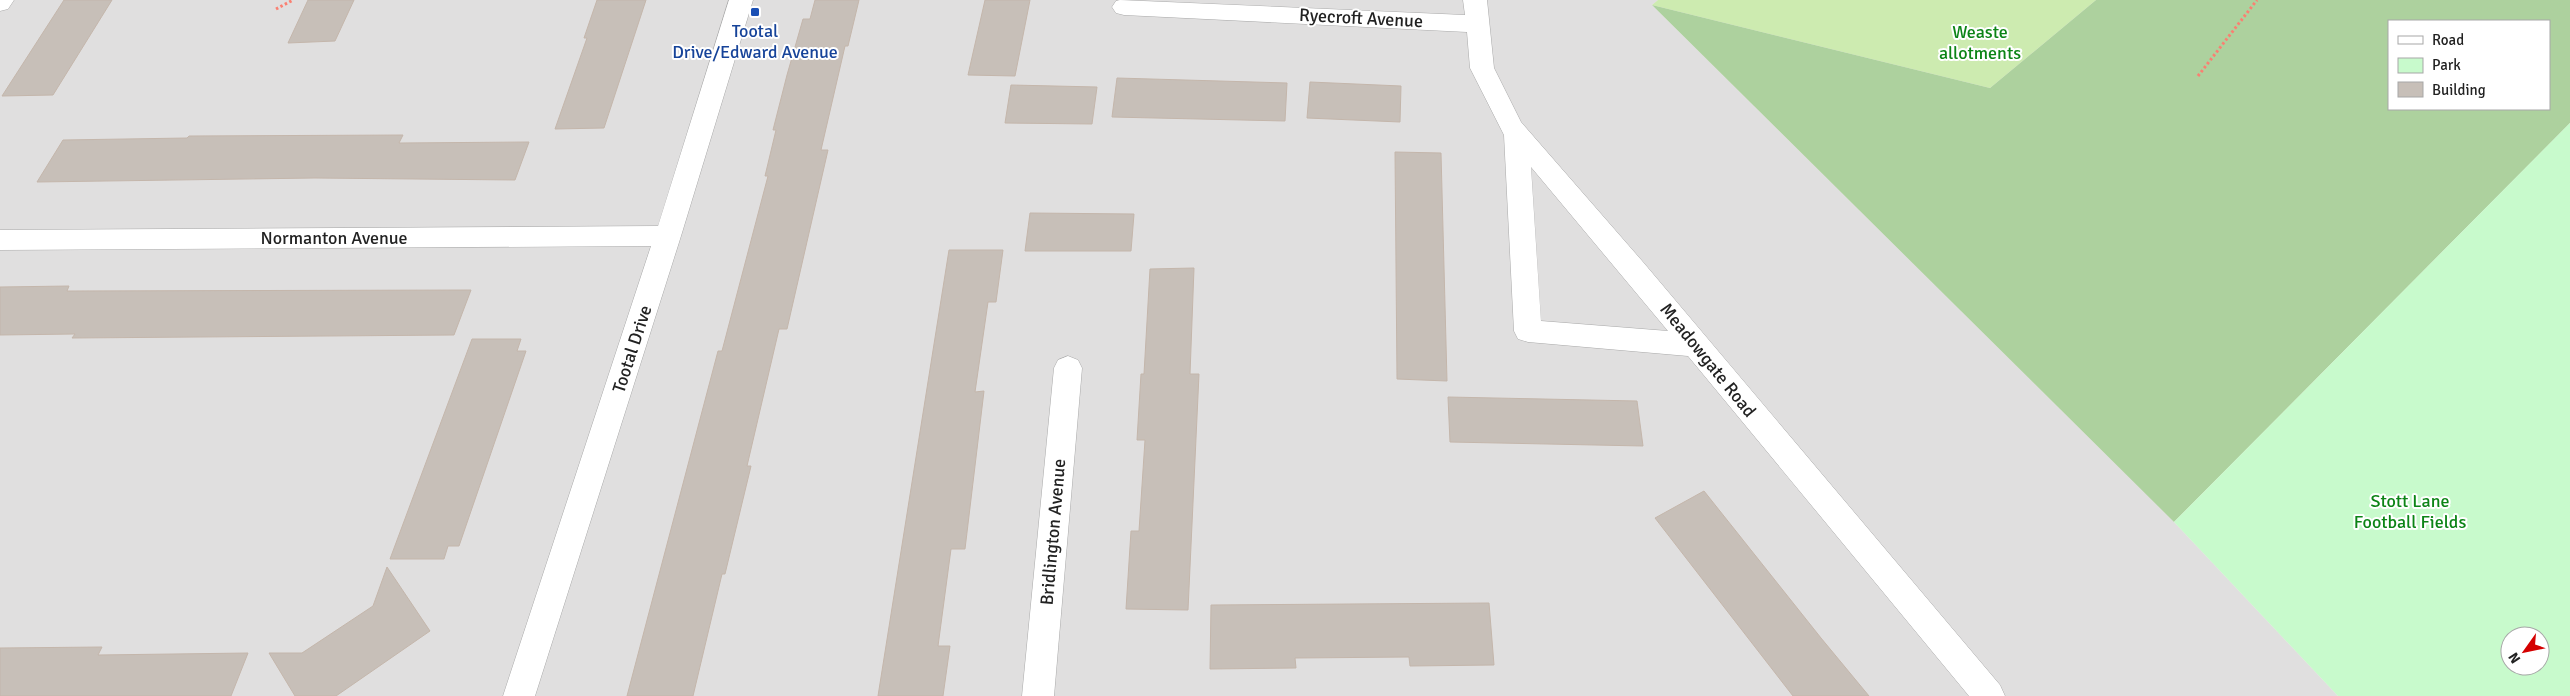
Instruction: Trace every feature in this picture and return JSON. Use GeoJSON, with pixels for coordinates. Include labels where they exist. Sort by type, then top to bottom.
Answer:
{"type":"FeatureCollection","features":[{"type":"Feature","properties":{"kind":"street","name":"Tootal Drive"},"geometry":{"type":"LineString","coordinates":[[519,696],[668,236],[741,0]]}},
{"type":"Feature","properties":{"kind":"street","name":"Ryecroft Avenue"},"geometry":{"type":"LineString","coordinates":[[1124,7],[1477,12]]}},
{"type":"Feature","properties":{"kind":"street","name":"Meadowgate Road"},"geometry":{"type":"LineString","coordinates":[[1477,12],[1482,68],[1516,133],[1989,696]]}},
{"type":"Feature","properties":{"kind":"street"},"geometry":{"type":"LineString","coordinates":[[1516,133],[1528,331],[1696,345]]}},
{"type":"Feature","properties":{"kind":"street","name":"Normanton Avenue"},"geometry":{"type":"LineString","coordinates":[[0,240],[668,236]]}},
{"type":"Feature","properties":{"kind":"street","name":"Bridlington Avenue"},"geometry":{"type":"LineString","coordinates":[[1038,696],[1068,368]]}},
{"type":"Feature","properties":{"kind":"path"},"geometry":{"type":"LineString","coordinates":[[276,9],[293,0]]}},
{"type":"Feature","properties":{"kind":"path"},"geometry":{"type":"LineString","coordinates":[[2198,76],[2257,0]]}},
{"type":"Feature","properties":{"kind":"shaded area"},"geometry":{"type":"Polygon","coordinates":[[[0,0],[1658,0],[1652,5],[2174,522],[2338,696],[0,696],[0,0]]]}},
{"type":"Feature","properties":{"kind":"green space","name":"Weaste allotments"},"geometry":{"type":"Polygon","coordinates":[[[1658,0],[2096,0],[1990,88],[1652,5],[1658,0]]]}},
{"type":"Feature","properties":{"kind":"green space"},"geometry":{"type":"Polygon","coordinates":[[[2096,0],[2570,0],[2570,123],[2174,522],[1652,5],[1990,88],[2096,0]]]}},
{"type":"Feature","properties":{"kind":"green space","name":"Stott Lane Football Fields"},"geometry":{"type":"Polygon","coordinates":[[[2570,123],[2570,696],[2338,696],[2174,522],[2570,123]]]}},
{"type":"Feature","properties":{"kind":"building"},"geometry":{"type":"Polygon","coordinates":[[[64,0],[112,0],[53,95],[2,96],[64,0]]]}},
{"type":"Feature","properties":{"kind":"building"},"geometry":{"type":"Polygon","coordinates":[[[308,0],[354,0],[335,41],[288,43],[308,0]]]}},
{"type":"Feature","properties":{"kind":"building"},"geometry":{"type":"Polygon","coordinates":[[[597,0],[646,0],[604,128],[555,129],[587,38],[584,38],[597,0]]]}},
{"type":"Feature","properties":{"kind":"building"},"geometry":{"type":"Polygon","coordinates":[[[815,0],[859,0],[848,46],[845,46],[821,150],[828,150],[787,329],[779,329],[747,466],[751,466],[725,574],[722,574],[693,696],[627,696],[718,351],[722,351],[768,176],[765,176],[776,130],[773,130],[787,75],[803,19],[810,19],[815,0]]]}},
{"type":"Feature","properties":{"kind":"building"},"geometry":{"type":"Polygon","coordinates":[[[985,0],[1030,0],[1015,76],[968,75],[985,0]]]}},
{"type":"Feature","properties":{"kind":"building"},"geometry":{"type":"Polygon","coordinates":[[[1117,78],[1287,83],[1285,121],[1112,117],[1117,78]]]}},
{"type":"Feature","properties":{"kind":"building"},"geometry":{"type":"Polygon","coordinates":[[[1310,82],[1401,86],[1400,122],[1307,118],[1310,82]]]}},
{"type":"Feature","properties":{"kind":"building"},"geometry":{"type":"Polygon","coordinates":[[[1011,85],[1097,87],[1092,124],[1005,123],[1011,85]]]}},
{"type":"Feature","properties":{"kind":"building"},"geometry":{"type":"Polygon","coordinates":[[[403,135],[399,143],[529,142],[515,180],[315,178],[37,182],[63,140],[187,138],[189,136],[403,135]]]}},
{"type":"Feature","properties":{"kind":"building"},"geometry":{"type":"Polygon","coordinates":[[[1395,152],[1441,153],[1447,381],[1397,379],[1395,152]]]}},
{"type":"Feature","properties":{"kind":"building"},"geometry":{"type":"Polygon","coordinates":[[[1030,213],[1134,214],[1131,251],[1025,251],[1030,213]]]}},
{"type":"Feature","properties":{"kind":"building"},"geometry":{"type":"Polygon","coordinates":[[[949,250],[1003,250],[996,302],[988,302],[975,392],[984,391],[965,549],[951,549],[938,646],[950,646],[943,696],[878,696],[949,250]]]}},
{"type":"Feature","properties":{"kind":"building"},"geometry":{"type":"Polygon","coordinates":[[[1194,268],[1190,374],[1199,374],[1188,610],[1126,609],[1131,531],[1139,531],[1145,440],[1137,440],[1141,374],[1144,374],[1150,269],[1194,268]]]}},
{"type":"Feature","properties":{"kind":"building"},"geometry":{"type":"Polygon","coordinates":[[[69,286],[67,291],[471,290],[454,335],[72,338],[75,334],[0,335],[0,287],[69,286]]]}},
{"type":"Feature","properties":{"kind":"building"},"geometry":{"type":"Polygon","coordinates":[[[472,339],[521,339],[517,351],[526,351],[459,546],[448,546],[444,559],[390,559],[472,339]]]}},
{"type":"Feature","properties":{"kind":"building"},"geometry":{"type":"Polygon","coordinates":[[[1448,397],[1637,401],[1643,446],[1450,442],[1448,397]]]}},
{"type":"Feature","properties":{"kind":"building"},"geometry":{"type":"Polygon","coordinates":[[[1704,491],[1869,696],[1793,696],[1655,518],[1704,491]]]}},
{"type":"Feature","properties":{"kind":"building"},"geometry":{"type":"Polygon","coordinates":[[[387,567],[430,631],[336,696],[295,696],[269,653],[302,653],[373,606],[387,567]]]}},
{"type":"Feature","properties":{"kind":"building"},"geometry":{"type":"Polygon","coordinates":[[[1489,603],[1494,665],[1410,666],[1409,657],[1295,658],[1296,668],[1210,669],[1211,605],[1489,603]]]}},
{"type":"Feature","properties":{"kind":"building"},"geometry":{"type":"Polygon","coordinates":[[[102,647],[98,655],[248,653],[231,696],[0,696],[0,648],[102,647]]]}},
{"type":"Feature","properties":{"kind":"place","name":"Tootal Drive/Edward Avenue"},"geometry":{"type":"Point","coordinates":[755,12]}}]}
